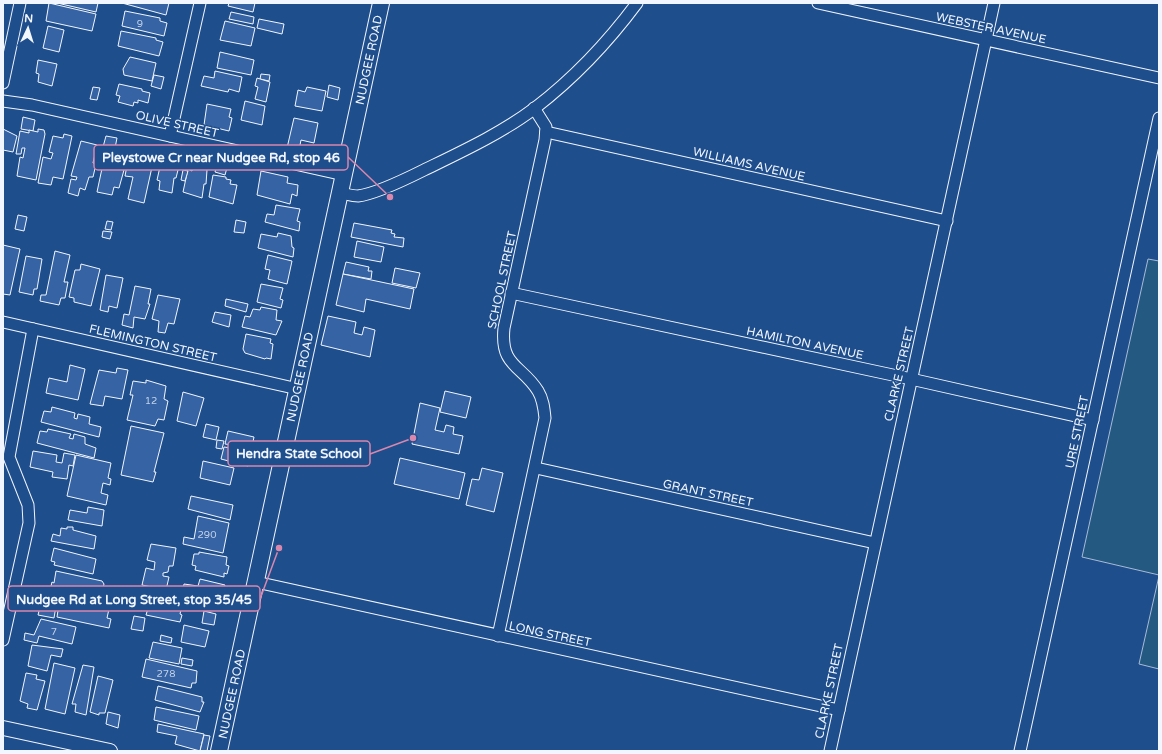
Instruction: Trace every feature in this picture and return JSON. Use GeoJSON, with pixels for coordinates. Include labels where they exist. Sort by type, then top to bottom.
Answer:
{"type":"FeatureCollection","features":[{"type":"Feature","properties":{"kind":"main road","name":"NUDGEE ROAD"},"geometry":{"type":"LineString","coordinates":[[219,751],[381,3]]}},
{"type":"Feature","properties":{"kind":"street"},"geometry":{"type":"LineString","coordinates":[[3,84],[20,3]]}},
{"type":"Feature","properties":{"kind":"street"},"geometry":{"type":"LineString","coordinates":[[170,136],[200,3]]}},
{"type":"Feature","properties":{"kind":"street"},"geometry":{"type":"LineString","coordinates":[[340,193],[359,196],[412,176],[454,156],[507,126],[534,108],[592,57],[637,3]]}},
{"type":"Feature","properties":{"kind":"street","name":"WEBSTER AVENUE"},"geometry":{"type":"LineString","coordinates":[[818,3],[1159,78]]}},
{"type":"Feature","properties":{"kind":"street","name":"CLARKE STREET"},"geometry":{"type":"LineString","coordinates":[[830,751],[874,543],[947,221],[994,3]]}},
{"type":"Feature","properties":{"kind":"street","name":"OLIVE STREET"},"geometry":{"type":"LineString","coordinates":[[3,101],[32,105],[344,175]]}},
{"type":"Feature","properties":{"kind":"street"},"geometry":{"type":"LineString","coordinates":[[534,108],[543,120],[546,132]]}},
{"type":"Feature","properties":{"kind":"street","name":"URE STREET"},"geometry":{"type":"LineString","coordinates":[[1020,751],[1159,118]]}},
{"type":"Feature","properties":{"kind":"street","name":"WILLIAMS AVENUE"},"geometry":{"type":"LineString","coordinates":[[546,132],[947,221]]}},
{"type":"Feature","properties":{"kind":"street","name":"SCHOOL STREET"},"geometry":{"type":"LineString","coordinates":[[498,636],[544,428],[544,407],[537,389],[513,365],[505,351],[503,336],[546,132]]}},
{"type":"Feature","properties":{"kind":"street","name":"HAMILTON AVENUE"},"geometry":{"type":"LineString","coordinates":[[511,293],[1093,420]]}},
{"type":"Feature","properties":{"kind":"street","name":"FLEMINGTON STREET"},"geometry":{"type":"LineString","coordinates":[[3,322],[298,388]]}},
{"type":"Feature","properties":{"kind":"street"},"geometry":{"type":"LineString","coordinates":[[3,640],[28,523],[28,505],[9,456],[33,329]]}},
{"type":"Feature","properties":{"kind":"street","name":"GRANT STREET"},"geometry":{"type":"LineString","coordinates":[[536,468],[874,543]]}},
{"type":"Feature","properties":{"kind":"street","name":"LONG STREET"},"geometry":{"type":"LineString","coordinates":[[256,582],[839,710]]}},
{"type":"Feature","properties":{"kind":"street"},"geometry":{"type":"LineString","coordinates":[[3,728],[110,751]]}},
{"type":"Feature","properties":{"kind":"shaded area"},"geometry":{"type":"Polygon","coordinates":[[[1148,259],[1159,261],[1159,575],[1082,557],[1148,259]]]}},
{"type":"Feature","properties":{"kind":"shaded area"},"geometry":{"type":"Polygon","coordinates":[[[1159,576],[1159,669],[1139,664],[1159,576]]]}},
{"type":"Feature","properties":{"kind":"building"},"geometry":{"type":"Polygon","coordinates":[[[49,3],[96,14],[92,31],[46,21],[49,3]]]}},
{"type":"Feature","properties":{"kind":"building"},"geometry":{"type":"Polygon","coordinates":[[[57,3],[98,3],[96,12],[57,3]]]}},
{"type":"Feature","properties":{"kind":"building"},"geometry":{"type":"Polygon","coordinates":[[[122,3],[169,3],[166,15],[122,3]]]}},
{"type":"Feature","properties":{"kind":"building"},"geometry":{"type":"Polygon","coordinates":[[[229,3],[255,3],[253,12],[228,6],[229,3]]]}},
{"type":"Feature","properties":{"kind":"building"},"geometry":{"type":"Polygon","coordinates":[[[125,11],[160,18],[160,21],[167,23],[164,36],[122,26],[125,11]]]}},
{"type":"Feature","properties":{"kind":"building"},"geometry":{"type":"Polygon","coordinates":[[[231,12],[254,17],[253,24],[229,19],[231,12]]]}},
{"type":"Feature","properties":{"kind":"building"},"geometry":{"type":"Polygon","coordinates":[[[259,19],[284,24],[282,34],[257,28],[259,19]]]}},
{"type":"Feature","properties":{"kind":"building"},"geometry":{"type":"Polygon","coordinates":[[[225,21],[255,28],[251,46],[220,40],[225,21]]]}},
{"type":"Feature","properties":{"kind":"building"},"geometry":{"type":"Polygon","coordinates":[[[48,26],[64,30],[59,52],[43,48],[48,26]]]}},
{"type":"Feature","properties":{"kind":"building"},"geometry":{"type":"Polygon","coordinates":[[[121,31],[156,38],[156,40],[163,42],[159,56],[118,46],[121,31]]]}},
{"type":"Feature","properties":{"kind":"building"},"geometry":{"type":"Polygon","coordinates":[[[220,52],[254,60],[251,75],[217,68],[220,52]]]}},
{"type":"Feature","properties":{"kind":"building"},"geometry":{"type":"Polygon","coordinates":[[[130,57],[156,63],[152,81],[124,75],[123,69],[130,57]]]}},
{"type":"Feature","properties":{"kind":"building"},"geometry":{"type":"Polygon","coordinates":[[[38,60],[57,64],[52,86],[38,82],[39,74],[36,73],[38,60]]]}},
{"type":"Feature","properties":{"kind":"building"},"geometry":{"type":"Polygon","coordinates":[[[215,71],[242,77],[239,92],[229,89],[228,92],[201,86],[204,76],[214,78],[215,71]]]}},
{"type":"Feature","properties":{"kind":"building"},"geometry":{"type":"Polygon","coordinates":[[[261,74],[270,75],[269,81],[260,79],[261,74]]]}},
{"type":"Feature","properties":{"kind":"building"},"geometry":{"type":"Polygon","coordinates":[[[154,75],[164,77],[161,89],[151,86],[154,75]]]}},
{"type":"Feature","properties":{"kind":"building"},"geometry":{"type":"Polygon","coordinates":[[[257,78],[270,82],[266,102],[255,99],[258,87],[255,86],[257,78]]]}},
{"type":"Feature","properties":{"kind":"building"},"geometry":{"type":"Polygon","coordinates":[[[119,84],[142,89],[142,91],[150,93],[148,103],[138,100],[138,103],[134,102],[133,106],[118,102],[120,96],[116,95],[119,84]]]}},
{"type":"Feature","properties":{"kind":"building"},"geometry":{"type":"Polygon","coordinates":[[[329,85],[340,88],[338,100],[327,97],[329,85]]]}},
{"type":"Feature","properties":{"kind":"building"},"geometry":{"type":"Polygon","coordinates":[[[93,87],[100,88],[97,100],[90,99],[93,87]]]}},
{"type":"Feature","properties":{"kind":"building"},"geometry":{"type":"Polygon","coordinates":[[[307,87],[326,91],[322,111],[295,106],[298,90],[305,92],[307,87]]]}},
{"type":"Feature","properties":{"kind":"building"},"geometry":{"type":"Polygon","coordinates":[[[245,101],[265,106],[262,125],[241,120],[245,101]]]}},
{"type":"Feature","properties":{"kind":"building"},"geometry":{"type":"Polygon","coordinates":[[[207,104],[231,109],[229,117],[232,118],[229,131],[204,125],[207,104]]]}},
{"type":"Feature","properties":{"kind":"building"},"geometry":{"type":"Polygon","coordinates":[[[23,117],[35,120],[33,131],[21,129],[23,117]]]}},
{"type":"Feature","properties":{"kind":"building"},"geometry":{"type":"Polygon","coordinates":[[[294,118],[318,123],[314,143],[301,140],[299,150],[287,148],[294,118]]]}},
{"type":"Feature","properties":{"kind":"building"},"geometry":{"type":"Polygon","coordinates":[[[3,129],[17,136],[13,152],[3,150],[3,129]]]}},
{"type":"Feature","properties":{"kind":"building"},"geometry":{"type":"Polygon","coordinates":[[[38,129],[44,130],[45,134],[36,180],[17,176],[20,157],[23,158],[25,148],[22,148],[21,154],[16,154],[20,131],[29,133],[29,130],[38,132],[38,129]]]}},
{"type":"Feature","properties":{"kind":"building"},"geometry":{"type":"Polygon","coordinates":[[[64,134],[72,136],[63,179],[53,177],[51,185],[38,183],[43,157],[51,159],[53,153],[49,152],[53,136],[63,138],[64,134]]]}},
{"type":"Feature","properties":{"kind":"building"},"geometry":{"type":"Polygon","coordinates":[[[106,136],[117,138],[115,148],[124,150],[120,169],[124,170],[119,188],[114,187],[112,195],[97,192],[104,159],[100,158],[106,136]]]}},
{"type":"Feature","properties":{"kind":"building"},"geometry":{"type":"Polygon","coordinates":[[[81,141],[97,145],[93,163],[96,164],[93,177],[89,177],[85,190],[80,188],[78,196],[68,193],[71,179],[76,180],[77,177],[71,176],[81,141]]]}},
{"type":"Feature","properties":{"kind":"building"},"geometry":{"type":"Polygon","coordinates":[[[164,149],[177,152],[175,162],[178,163],[176,169],[178,170],[176,178],[174,178],[172,193],[159,190],[160,181],[157,180],[164,149]]]}},
{"type":"Feature","properties":{"kind":"building"},"geometry":{"type":"Polygon","coordinates":[[[129,155],[154,158],[144,203],[128,199],[133,177],[125,176],[129,155]]]}},
{"type":"Feature","properties":{"kind":"building"},"geometry":{"type":"Polygon","coordinates":[[[218,161],[228,164],[225,175],[215,172],[218,161]]]}},
{"type":"Feature","properties":{"kind":"building"},"geometry":{"type":"Polygon","coordinates":[[[194,166],[207,170],[206,184],[204,184],[202,198],[183,192],[188,169],[192,171],[194,166]]]}},
{"type":"Feature","properties":{"kind":"building"},"geometry":{"type":"Polygon","coordinates":[[[183,170],[188,171],[185,181],[181,180],[183,170]]]}},
{"type":"Feature","properties":{"kind":"building"},"geometry":{"type":"Polygon","coordinates":[[[261,171],[288,177],[287,183],[298,185],[297,196],[292,194],[290,204],[257,195],[261,171]]]}},
{"type":"Feature","properties":{"kind":"building"},"geometry":{"type":"Polygon","coordinates":[[[213,175],[226,177],[226,179],[231,180],[230,184],[237,185],[233,204],[209,197],[213,175]]]}},
{"type":"Feature","properties":{"kind":"building"},"geometry":{"type":"Polygon","coordinates":[[[276,205],[300,209],[297,221],[300,222],[299,231],[265,222],[267,214],[274,215],[276,205]]]}},
{"type":"Feature","properties":{"kind":"building"},"geometry":{"type":"Polygon","coordinates":[[[18,215],[27,217],[24,231],[15,229],[18,215]]]}},
{"type":"Feature","properties":{"kind":"building"},"geometry":{"type":"Polygon","coordinates":[[[236,220],[246,222],[244,233],[234,232],[236,220]]]}},
{"type":"Feature","properties":{"kind":"building"},"geometry":{"type":"Polygon","coordinates":[[[107,221],[113,222],[111,230],[105,229],[107,221]]]}},
{"type":"Feature","properties":{"kind":"building"},"geometry":{"type":"Polygon","coordinates":[[[354,223],[392,230],[391,233],[395,234],[394,237],[404,238],[403,247],[351,237],[354,223]]]}},
{"type":"Feature","properties":{"kind":"building"},"geometry":{"type":"Polygon","coordinates":[[[103,231],[112,232],[110,239],[102,237],[103,231]]]}},
{"type":"Feature","properties":{"kind":"building"},"geometry":{"type":"Polygon","coordinates":[[[278,233],[291,236],[292,247],[294,248],[293,257],[258,248],[261,234],[277,237],[278,233]]]}},
{"type":"Feature","properties":{"kind":"building"},"geometry":{"type":"Polygon","coordinates":[[[357,241],[384,247],[381,262],[354,257],[357,241]]]}},
{"type":"Feature","properties":{"kind":"building"},"geometry":{"type":"Polygon","coordinates":[[[3,245],[20,249],[10,295],[3,294],[3,245]]]}},
{"type":"Feature","properties":{"kind":"building"},"geometry":{"type":"Polygon","coordinates":[[[55,251],[70,255],[64,282],[68,282],[65,298],[61,298],[59,305],[40,301],[41,295],[46,295],[55,251]]]}},
{"type":"Feature","properties":{"kind":"building"},"geometry":{"type":"Polygon","coordinates":[[[268,255],[292,261],[287,284],[268,279],[270,270],[265,269],[268,255]]]}},
{"type":"Feature","properties":{"kind":"building"},"geometry":{"type":"Polygon","coordinates":[[[26,256],[42,259],[37,289],[34,289],[33,295],[19,292],[26,256]]]}},
{"type":"Feature","properties":{"kind":"building"},"geometry":{"type":"Polygon","coordinates":[[[346,262],[369,267],[368,271],[372,271],[371,279],[343,274],[346,262]]]}},
{"type":"Feature","properties":{"kind":"building"},"geometry":{"type":"Polygon","coordinates":[[[81,264],[100,269],[91,306],[74,302],[74,298],[69,297],[75,270],[80,270],[81,264]]]}},
{"type":"Feature","properties":{"kind":"building"},"geometry":{"type":"Polygon","coordinates":[[[395,268],[420,273],[416,288],[392,283],[395,268]]]}},
{"type":"Feature","properties":{"kind":"building"},"geometry":{"type":"Polygon","coordinates":[[[343,274],[414,289],[410,309],[366,299],[364,312],[336,305],[343,274]]]}},
{"type":"Feature","properties":{"kind":"building"},"geometry":{"type":"Polygon","coordinates":[[[106,275],[123,278],[117,308],[109,306],[108,312],[100,310],[106,275]]]}},
{"type":"Feature","properties":{"kind":"building"},"geometry":{"type":"Polygon","coordinates":[[[261,284],[283,288],[280,299],[283,300],[281,308],[257,302],[261,284]]]}},
{"type":"Feature","properties":{"kind":"building"},"geometry":{"type":"Polygon","coordinates":[[[135,286],[151,289],[148,304],[150,304],[145,319],[134,317],[133,328],[122,325],[124,314],[129,315],[135,286]]]}},
{"type":"Feature","properties":{"kind":"building"},"geometry":{"type":"Polygon","coordinates":[[[158,295],[180,299],[174,324],[168,323],[165,333],[158,332],[159,321],[152,319],[158,295]]]}},
{"type":"Feature","properties":{"kind":"building"},"geometry":{"type":"Polygon","coordinates":[[[226,299],[248,304],[246,312],[225,306],[226,299]]]}},
{"type":"Feature","properties":{"kind":"building"},"geometry":{"type":"Polygon","coordinates":[[[261,307],[277,310],[276,320],[282,321],[276,335],[242,327],[245,316],[250,317],[253,309],[260,310],[261,307]]]}},
{"type":"Feature","properties":{"kind":"building"},"geometry":{"type":"Polygon","coordinates":[[[215,312],[231,315],[229,327],[212,322],[215,312]]]}},
{"type":"Feature","properties":{"kind":"building"},"geometry":{"type":"Polygon","coordinates":[[[328,316],[356,322],[354,333],[362,335],[364,327],[375,330],[370,357],[321,345],[328,316]]]}},
{"type":"Feature","properties":{"kind":"building"},"geometry":{"type":"Polygon","coordinates":[[[246,334],[271,339],[270,343],[273,344],[271,359],[265,359],[245,353],[243,349],[246,334]]]}},
{"type":"Feature","properties":{"kind":"building"},"geometry":{"type":"Polygon","coordinates":[[[70,365],[85,369],[78,400],[46,393],[49,378],[67,382],[70,365]]]}},
{"type":"Feature","properties":{"kind":"building"},"geometry":{"type":"Polygon","coordinates":[[[117,368],[128,370],[122,399],[105,396],[103,406],[90,404],[99,370],[116,373],[117,368]]]}},
{"type":"Feature","properties":{"kind":"building"},"geometry":{"type":"Polygon","coordinates":[[[146,380],[166,386],[164,399],[168,401],[164,420],[158,419],[155,426],[127,420],[133,395],[130,395],[133,381],[146,383],[146,380]]]}},
{"type":"Feature","properties":{"kind":"building"},"geometry":{"type":"Polygon","coordinates":[[[445,391],[471,397],[466,418],[440,412],[445,391]]]}},
{"type":"Feature","properties":{"kind":"building"},"geometry":{"type":"Polygon","coordinates":[[[183,392],[204,398],[196,426],[177,421],[183,392]]]}},
{"type":"Feature","properties":{"kind":"building"},"geometry":{"type":"Polygon","coordinates":[[[420,403],[440,408],[435,430],[444,432],[446,425],[454,427],[453,434],[463,436],[459,454],[412,444],[420,403]]]}},
{"type":"Feature","properties":{"kind":"building"},"geometry":{"type":"Polygon","coordinates":[[[52,407],[75,413],[74,418],[77,419],[78,414],[90,417],[89,424],[101,427],[99,437],[41,422],[44,411],[51,412],[52,407]]]}},
{"type":"Feature","properties":{"kind":"building"},"geometry":{"type":"Polygon","coordinates":[[[206,424],[219,427],[216,440],[203,437],[206,424]]]}},
{"type":"Feature","properties":{"kind":"building"},"geometry":{"type":"Polygon","coordinates":[[[131,426],[164,433],[154,472],[156,472],[153,482],[121,475],[131,426]]]}},
{"type":"Feature","properties":{"kind":"building"},"geometry":{"type":"Polygon","coordinates":[[[48,429],[71,434],[69,438],[73,439],[74,434],[85,437],[85,444],[96,448],[94,458],[37,443],[40,431],[47,432],[48,429]]]}},
{"type":"Feature","properties":{"kind":"building"},"geometry":{"type":"Polygon","coordinates":[[[228,431],[254,437],[248,466],[221,459],[224,447],[231,448],[232,445],[225,444],[228,431]]]}},
{"type":"Feature","properties":{"kind":"building"},"geometry":{"type":"Polygon","coordinates":[[[217,440],[224,441],[222,449],[216,448],[217,440]]]}},
{"type":"Feature","properties":{"kind":"building"},"geometry":{"type":"Polygon","coordinates":[[[33,451],[57,455],[56,462],[62,463],[64,453],[75,455],[73,466],[69,465],[67,479],[52,477],[53,472],[30,467],[33,451]]]}},
{"type":"Feature","properties":{"kind":"building"},"geometry":{"type":"Polygon","coordinates":[[[76,455],[111,463],[108,478],[111,479],[110,485],[103,483],[101,493],[108,495],[106,505],[67,496],[76,455]]]}},
{"type":"Feature","properties":{"kind":"building"},"geometry":{"type":"Polygon","coordinates":[[[400,458],[465,473],[459,499],[394,484],[400,458]]]}},
{"type":"Feature","properties":{"kind":"building"},"geometry":{"type":"Polygon","coordinates":[[[203,461],[234,468],[230,485],[200,478],[203,461]]]}},
{"type":"Feature","properties":{"kind":"building"},"geometry":{"type":"Polygon","coordinates":[[[482,468],[503,473],[494,512],[466,505],[472,479],[479,480],[482,468]]]}},
{"type":"Feature","properties":{"kind":"building"},"geometry":{"type":"Polygon","coordinates":[[[191,496],[233,505],[230,520],[188,509],[191,496]]]}},
{"type":"Feature","properties":{"kind":"building"},"geometry":{"type":"Polygon","coordinates":[[[88,507],[104,510],[102,526],[68,520],[70,510],[87,513],[88,507]]]}},
{"type":"Feature","properties":{"kind":"building"},"geometry":{"type":"Polygon","coordinates":[[[198,516],[229,523],[223,553],[183,544],[184,537],[194,539],[198,516]]]}},
{"type":"Feature","properties":{"kind":"building"},"geometry":{"type":"Polygon","coordinates":[[[67,527],[73,527],[73,530],[96,536],[94,549],[51,541],[53,534],[60,536],[61,528],[67,529],[67,527]]]}},
{"type":"Feature","properties":{"kind":"building"},"geometry":{"type":"Polygon","coordinates":[[[151,544],[176,548],[173,566],[169,566],[168,572],[163,573],[163,576],[169,577],[166,590],[142,585],[146,568],[154,570],[155,562],[147,560],[151,544]]]}},
{"type":"Feature","properties":{"kind":"building"},"geometry":{"type":"Polygon","coordinates":[[[54,548],[96,559],[93,574],[54,565],[55,562],[51,561],[54,548]]]}},
{"type":"Feature","properties":{"kind":"building"},"geometry":{"type":"Polygon","coordinates":[[[199,552],[227,557],[226,565],[229,566],[227,574],[224,573],[224,577],[195,570],[196,566],[192,565],[194,554],[199,554],[199,552]]]}},
{"type":"Feature","properties":{"kind":"building"},"geometry":{"type":"Polygon","coordinates":[[[56,571],[102,581],[104,584],[102,592],[99,594],[95,593],[93,600],[50,590],[52,582],[54,583],[56,571]]]}},
{"type":"Feature","properties":{"kind":"building"},"geometry":{"type":"Polygon","coordinates":[[[200,579],[225,585],[220,602],[182,594],[184,584],[198,586],[200,579]]]}},
{"type":"Feature","properties":{"kind":"building"},"geometry":{"type":"Polygon","coordinates":[[[147,593],[183,601],[180,622],[146,615],[149,605],[145,603],[147,593]]]}},
{"type":"Feature","properties":{"kind":"building"},"geometry":{"type":"Polygon","coordinates":[[[60,598],[109,609],[107,618],[111,619],[109,628],[57,617],[60,598]]]}},
{"type":"Feature","properties":{"kind":"building"},"geometry":{"type":"Polygon","coordinates":[[[41,603],[56,606],[54,618],[38,615],[41,603]]]}},
{"type":"Feature","properties":{"kind":"building"},"geometry":{"type":"Polygon","coordinates":[[[204,611],[216,614],[214,625],[202,623],[204,611]]]}},
{"type":"Feature","properties":{"kind":"building"},"geometry":{"type":"Polygon","coordinates":[[[134,616],[145,618],[143,631],[131,629],[134,616]]]}},
{"type":"Feature","properties":{"kind":"building"},"geometry":{"type":"Polygon","coordinates":[[[41,619],[76,627],[72,644],[39,636],[37,643],[24,640],[25,633],[34,635],[41,619]]]}},
{"type":"Feature","properties":{"kind":"building"},"geometry":{"type":"Polygon","coordinates":[[[184,625],[209,631],[205,647],[181,642],[184,625]]]}},
{"type":"Feature","properties":{"kind":"building"},"geometry":{"type":"Polygon","coordinates":[[[161,635],[172,638],[171,643],[160,641],[161,635]]]}},
{"type":"Feature","properties":{"kind":"building"},"geometry":{"type":"Polygon","coordinates":[[[153,642],[182,648],[179,664],[149,658],[153,642]]]}},
{"type":"Feature","properties":{"kind":"building"},"geometry":{"type":"Polygon","coordinates":[[[32,645],[63,649],[61,657],[51,655],[47,671],[28,666],[32,645]]]}},
{"type":"Feature","properties":{"kind":"building"},"geometry":{"type":"Polygon","coordinates":[[[182,658],[193,660],[192,666],[181,664],[182,658]]]}},
{"type":"Feature","properties":{"kind":"building"},"geometry":{"type":"Polygon","coordinates":[[[146,659],[197,671],[196,683],[192,683],[191,688],[142,677],[146,659]]]}},
{"type":"Feature","properties":{"kind":"building"},"geometry":{"type":"Polygon","coordinates":[[[54,663],[75,668],[65,714],[45,709],[54,663]]]}},
{"type":"Feature","properties":{"kind":"building"},"geometry":{"type":"Polygon","coordinates":[[[83,665],[94,667],[86,715],[75,712],[76,704],[72,704],[83,665]]]}},
{"type":"Feature","properties":{"kind":"building"},"geometry":{"type":"Polygon","coordinates":[[[26,673],[37,675],[36,679],[45,681],[37,710],[27,708],[28,704],[20,701],[26,673]]]}},
{"type":"Feature","properties":{"kind":"building"},"geometry":{"type":"Polygon","coordinates":[[[98,676],[113,680],[105,713],[99,713],[99,715],[90,712],[98,676]]]}},
{"type":"Feature","properties":{"kind":"building"},"geometry":{"type":"Polygon","coordinates":[[[158,686],[202,697],[202,702],[204,702],[200,712],[155,700],[158,686]]]}},
{"type":"Feature","properties":{"kind":"building"},"geometry":{"type":"Polygon","coordinates":[[[156,707],[199,716],[196,730],[154,720],[156,707]]]}},
{"type":"Feature","properties":{"kind":"building"},"geometry":{"type":"Polygon","coordinates":[[[108,712],[120,715],[118,728],[106,724],[108,712]]]}},
{"type":"Feature","properties":{"kind":"building"},"geometry":{"type":"Polygon","coordinates":[[[158,724],[204,734],[200,751],[175,744],[177,736],[157,732],[158,724]]]}},
{"type":"Feature","properties":{"kind":"building"},"geometry":{"type":"Polygon","coordinates":[[[204,735],[210,736],[207,751],[200,751],[204,735]]]}},
{"type":"Feature","properties":{"kind":"place","name":"Pleystowe Cr near Nudgee Rd, stop 46"},"geometry":{"type":"Point","coordinates":[390,197]}},
{"type":"Feature","properties":{"kind":"place","name":"Hendra State School"},"geometry":{"type":"Point","coordinates":[413,438]}},
{"type":"Feature","properties":{"kind":"place","name":"Nudgee Rd at Long Street, stop 35/45"},"geometry":{"type":"Point","coordinates":[279,548]}}]}
